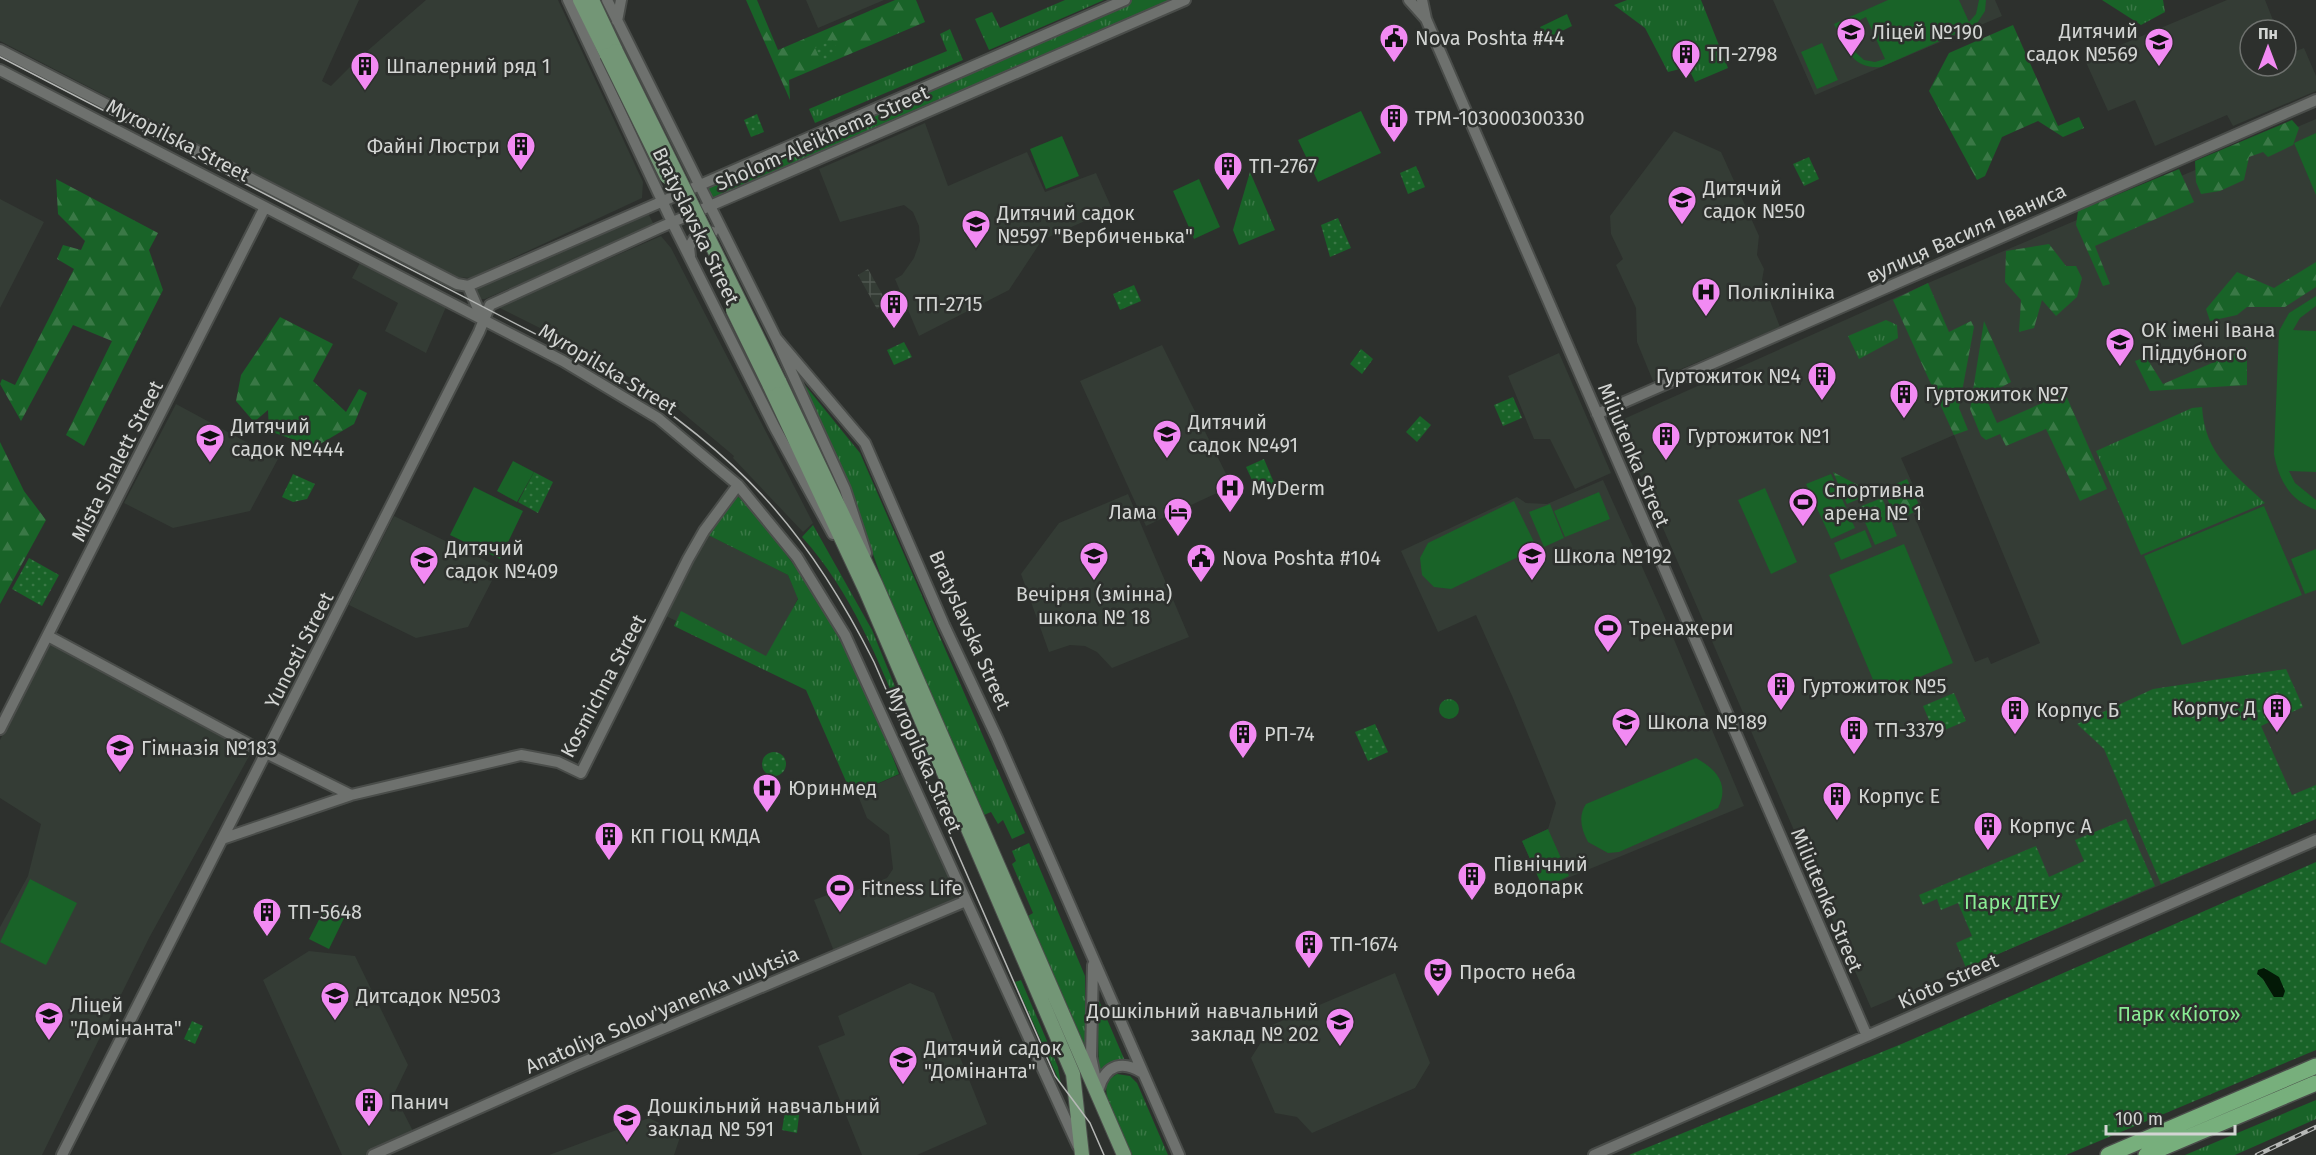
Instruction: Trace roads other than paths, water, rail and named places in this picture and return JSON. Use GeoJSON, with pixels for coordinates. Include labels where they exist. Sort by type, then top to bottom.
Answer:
{"type":"FeatureCollection","features":[{"type":"Feature","properties":{"kind":"highway"},"geometry":{"type":"LineString","coordinates":[[2108,1155],[2316,1066]]}},
{"type":"Feature","properties":{"kind":"highway"},"geometry":{"type":"LineString","coordinates":[[2146,1155],[2316,1083]]}},
{"type":"Feature","properties":{"kind":"main road","name":"Bratyslavska Street"},"geometry":{"type":"LineString","coordinates":[[580,0],[612,53],[774,382],[870,586],[1097,1085],[1124,1155]]}},
{"type":"Feature","properties":{"kind":"main road","name":"Bratyslavska Street"},"geometry":{"type":"LineString","coordinates":[[592,0],[612,53]]}},
{"type":"Feature","properties":{"kind":"main road","name":"Bratyslavska Street"},"geometry":{"type":"LineString","coordinates":[[870,586],[1075,1080],[1081,1152]]}},
{"type":"Feature","properties":{"kind":"main road"},"geometry":{"type":"LineString","coordinates":[[1075,1080],[1085,1086],[1097,1085]]}},
{"type":"Feature","properties":{"kind":"street","name":"Bratyslavska Street"},"geometry":{"type":"LineString","coordinates":[[568,0],[672,222],[775,428],[870,586]]}},
{"type":"Feature","properties":{"kind":"street","name":"Bratyslavska Street"},"geometry":{"type":"LineString","coordinates":[[607,0],[776,338],[844,489],[870,586]]}},
{"type":"Feature","properties":{"kind":"street"},"geometry":{"type":"LineString","coordinates":[[617,21],[621,0]]}},
{"type":"Feature","properties":{"kind":"street","name":"Sholom-Aleikhema Street"},"geometry":{"type":"LineString","coordinates":[[468,286],[1125,0]]}},
{"type":"Feature","properties":{"kind":"street","name":"Sholom-Aleikhema Street"},"geometry":{"type":"LineString","coordinates":[[483,320],[490,305],[672,222],[1185,0]]}},
{"type":"Feature","properties":{"kind":"street","name":"Miliutenka Street"},"geometry":{"type":"LineString","coordinates":[[1409,0],[1426,19]]}},
{"type":"Feature","properties":{"kind":"street","name":"Miliutenka Street"},"geometry":{"type":"LineString","coordinates":[[1422,0],[1426,19],[1867,1036]]}},
{"type":"Feature","properties":{"kind":"street","name":"Myropilska Street"},"geometry":{"type":"LineString","coordinates":[[0,50],[456,284],[468,286]]}},
{"type":"Feature","properties":{"kind":"street","name":"Myropilska Street"},"geometry":{"type":"LineString","coordinates":[[0,70],[563,361],[658,418],[738,484],[797,557],[832,611],[1081,1152]]}},
{"type":"Feature","properties":{"kind":"street","name":"вулиця Василя Іваниса"},"geometry":{"type":"LineString","coordinates":[[1597,414],[2316,100]]}},
{"type":"Feature","properties":{"kind":"street"},"geometry":{"type":"LineString","coordinates":[[649,173],[662,174],[679,168],[684,160],[683,153]]}},
{"type":"Feature","properties":{"kind":"street","name":"Mista Shalett Street"},"geometry":{"type":"LineString","coordinates":[[0,729],[265,207]]}},
{"type":"Feature","properties":{"kind":"street"},"geometry":{"type":"LineString","coordinates":[[690,258],[689,247],[694,239],[706,233],[724,236]]}},
{"type":"Feature","properties":{"kind":"street"},"geometry":{"type":"LineString","coordinates":[[468,286],[483,320]]}},
{"type":"Feature","properties":{"kind":"street","name":"Yunosti Street"},"geometry":{"type":"LineString","coordinates":[[62,1155],[267,753],[483,320]]}},
{"type":"Feature","properties":{"kind":"street","name":"Bratyslavska Street"},"geometry":{"type":"LineString","coordinates":[[776,338],[865,443],[1179,1155]]}},
{"type":"Feature","properties":{"kind":"street","name":"Kosmichna Street"},"geometry":{"type":"LineString","coordinates":[[222,839],[351,795],[521,755],[558,762],[581,773],[704,531],[738,484]]}},
{"type":"Feature","properties":{"kind":"street"},"geometry":{"type":"LineString","coordinates":[[48,636],[267,753],[351,795]]}},
{"type":"Feature","properties":{"kind":"street","name":"Kioto Street"},"geometry":{"type":"LineString","coordinates":[[1594,1155],[2316,840]]}},
{"type":"Feature","properties":{"kind":"street","name":"Anatoliya Solov'yanenka vulytsia"},"geometry":{"type":"LineString","coordinates":[[373,1155],[582,1062],[966,901]]}},
{"type":"Feature","properties":{"kind":"street","name":"Bratyslavska Street"},"geometry":{"type":"LineString","coordinates":[[1093,960],[1091,1057],[1097,1085]]}},
{"type":"Feature","properties":{"kind":"street"},"geometry":{"type":"LineString","coordinates":[[1097,1085],[1107,1072],[1123,1064],[1143,1073]]}},
{"type":"Feature","properties":{"kind":"tram line"},"geometry":{"type":"LineString","coordinates":[[0,57],[611,373],[696,433],[732,464],[764,497],[822,571],[874,662],[1055,1076],[1090,1123],[1104,1155]]}},
{"type":"Feature","properties":{"kind":"railway"},"geometry":{"type":"LineString","coordinates":[[2257,1155],[2316,1127]]}},
{"type":"Feature","properties":{"kind":"place","name":"Ліцей №190"},"geometry":{"type":"Point","coordinates":[1851,58]}},
{"type":"Feature","properties":{"kind":"place","name":"Nova Poshta #44"},"geometry":{"type":"Point","coordinates":[1394,64]}},
{"type":"Feature","properties":{"kind":"place","name":"Дитячий садок №569"},"geometry":{"type":"Point","coordinates":[2159,68]}},
{"type":"Feature","properties":{"kind":"place","name":"ТП-2798"},"geometry":{"type":"Point","coordinates":[1686,80]}},
{"type":"Feature","properties":{"kind":"place","name":"Шпалерний ряд 1"},"geometry":{"type":"Point","coordinates":[365,92]}},
{"type":"Feature","properties":{"kind":"place","name":"ТРМ-103000300330"},"geometry":{"type":"Point","coordinates":[1394,144]}},
{"type":"Feature","properties":{"kind":"place","name":"Файні Люстри"},"geometry":{"type":"Point","coordinates":[521,172]}},
{"type":"Feature","properties":{"kind":"place","name":"ТП-2767"},"geometry":{"type":"Point","coordinates":[1228,192]}},
{"type":"Feature","properties":{"kind":"place","name":"Дитячий садок №50"},"geometry":{"type":"Point","coordinates":[1682,226]}},
{"type":"Feature","properties":{"kind":"place","name":"Дитячий садок №597 \"Вербиченька\""},"geometry":{"type":"Point","coordinates":[976,250]}},
{"type":"Feature","properties":{"kind":"place","name":"Поліклініка"},"geometry":{"type":"Point","coordinates":[1706,318]}},
{"type":"Feature","properties":{"kind":"place","name":"ТП-2715"},"geometry":{"type":"Point","coordinates":[894,330]}},
{"type":"Feature","properties":{"kind":"place","name":"ОК імені Івана Піддубного"},"geometry":{"type":"Point","coordinates":[2120,368]}},
{"type":"Feature","properties":{"kind":"place","name":"Гуртожиток №4"},"geometry":{"type":"Point","coordinates":[1822,402]}},
{"type":"Feature","properties":{"kind":"place","name":"Гуртожиток №7"},"geometry":{"type":"Point","coordinates":[1904,420]}},
{"type":"Feature","properties":{"kind":"place","name":"Дитячий садок №491"},"geometry":{"type":"Point","coordinates":[1167,460]}},
{"type":"Feature","properties":{"kind":"place","name":"Гуртожиток №1"},"geometry":{"type":"Point","coordinates":[1666,462]}},
{"type":"Feature","properties":{"kind":"place","name":"Дитячий садок №444"},"geometry":{"type":"Point","coordinates":[210,464]}},
{"type":"Feature","properties":{"kind":"place","name":"MyDerm"},"geometry":{"type":"Point","coordinates":[1230,514]}},
{"type":"Feature","properties":{"kind":"place","name":"Спортивна арена № 1"},"geometry":{"type":"Point","coordinates":[1803,528]}},
{"type":"Feature","properties":{"kind":"place","name":"Лама"},"geometry":{"type":"Point","coordinates":[1178,538]}},
{"type":"Feature","properties":{"kind":"place","name":"Вечірня (змінна) школа № 18"},"geometry":{"type":"Point","coordinates":[1094,582]}},
{"type":"Feature","properties":{"kind":"place","name":"Школа №192"},"geometry":{"type":"Point","coordinates":[1532,582]}},
{"type":"Feature","properties":{"kind":"place","name":"Nova Poshta #104"},"geometry":{"type":"Point","coordinates":[1201,584]}},
{"type":"Feature","properties":{"kind":"place","name":"Дитячий садок №409"},"geometry":{"type":"Point","coordinates":[424,586]}},
{"type":"Feature","properties":{"kind":"place","name":"Тренажери"},"geometry":{"type":"Point","coordinates":[1608,654]}},
{"type":"Feature","properties":{"kind":"place","name":"Гуртожиток №5"},"geometry":{"type":"Point","coordinates":[1781,712]}},
{"type":"Feature","properties":{"kind":"place","name":"Корпус Д"},"geometry":{"type":"Point","coordinates":[2277,734]}},
{"type":"Feature","properties":{"kind":"place","name":"Корпус Б"},"geometry":{"type":"Point","coordinates":[2015,736]}},
{"type":"Feature","properties":{"kind":"place","name":"Школа №189"},"geometry":{"type":"Point","coordinates":[1626,748]}},
{"type":"Feature","properties":{"kind":"place","name":"ТП-3379"},"geometry":{"type":"Point","coordinates":[1854,756]}},
{"type":"Feature","properties":{"kind":"place","name":"РП-74"},"geometry":{"type":"Point","coordinates":[1243,760]}},
{"type":"Feature","properties":{"kind":"place","name":"Гімназія №183"},"geometry":{"type":"Point","coordinates":[120,774]}},
{"type":"Feature","properties":{"kind":"place","name":"Юринмед"},"geometry":{"type":"Point","coordinates":[767,814]}},
{"type":"Feature","properties":{"kind":"place","name":"Корпус Е"},"geometry":{"type":"Point","coordinates":[1837,822]}},
{"type":"Feature","properties":{"kind":"place","name":"Корпус А"},"geometry":{"type":"Point","coordinates":[1988,852]}},
{"type":"Feature","properties":{"kind":"place","name":"КП ГІОЦ КМДА"},"geometry":{"type":"Point","coordinates":[609,862]}},
{"type":"Feature","properties":{"kind":"place","name":"Північний водопарк"},"geometry":{"type":"Point","coordinates":[1472,902]}},
{"type":"Feature","properties":{"kind":"place","name":"Fitness Life"},"geometry":{"type":"Point","coordinates":[840,914]}},
{"type":"Feature","properties":{"kind":"place","name":"ТП-5648"},"geometry":{"type":"Point","coordinates":[267,938]}},
{"type":"Feature","properties":{"kind":"place","name":"ТП-1674"},"geometry":{"type":"Point","coordinates":[1309,970]}},
{"type":"Feature","properties":{"kind":"place","name":"Просто неба"},"geometry":{"type":"Point","coordinates":[1438,998]}},
{"type":"Feature","properties":{"kind":"place","name":"Дитсадок №503"},"geometry":{"type":"Point","coordinates":[335,1022]}},
{"type":"Feature","properties":{"kind":"place","name":"Ліцей \"Домінанта\""},"geometry":{"type":"Point","coordinates":[49,1042]}},
{"type":"Feature","properties":{"kind":"place","name":"Дошкільний навчальний заклад № 202"},"geometry":{"type":"Point","coordinates":[1340,1048]}},
{"type":"Feature","properties":{"kind":"place","name":"Дитячий садок \"Домінанта\""},"geometry":{"type":"Point","coordinates":[903,1086]}},
{"type":"Feature","properties":{"kind":"place","name":"Панич"},"geometry":{"type":"Point","coordinates":[369,1128]}},
{"type":"Feature","properties":{"kind":"place","name":"Дошкільний навчальний заклад № 591"},"geometry":{"type":"Point","coordinates":[627,1144]}},
{"type":"Feature","properties":{"kind":"park label","name":"Парк ДТЕУ"},"geometry":{"type":"Point","coordinates":[2012,902]}},
{"type":"Feature","properties":{"kind":"park label","name":"Парк «Кіото»"},"geometry":{"type":"Point","coordinates":[2179,1014]}}]}
